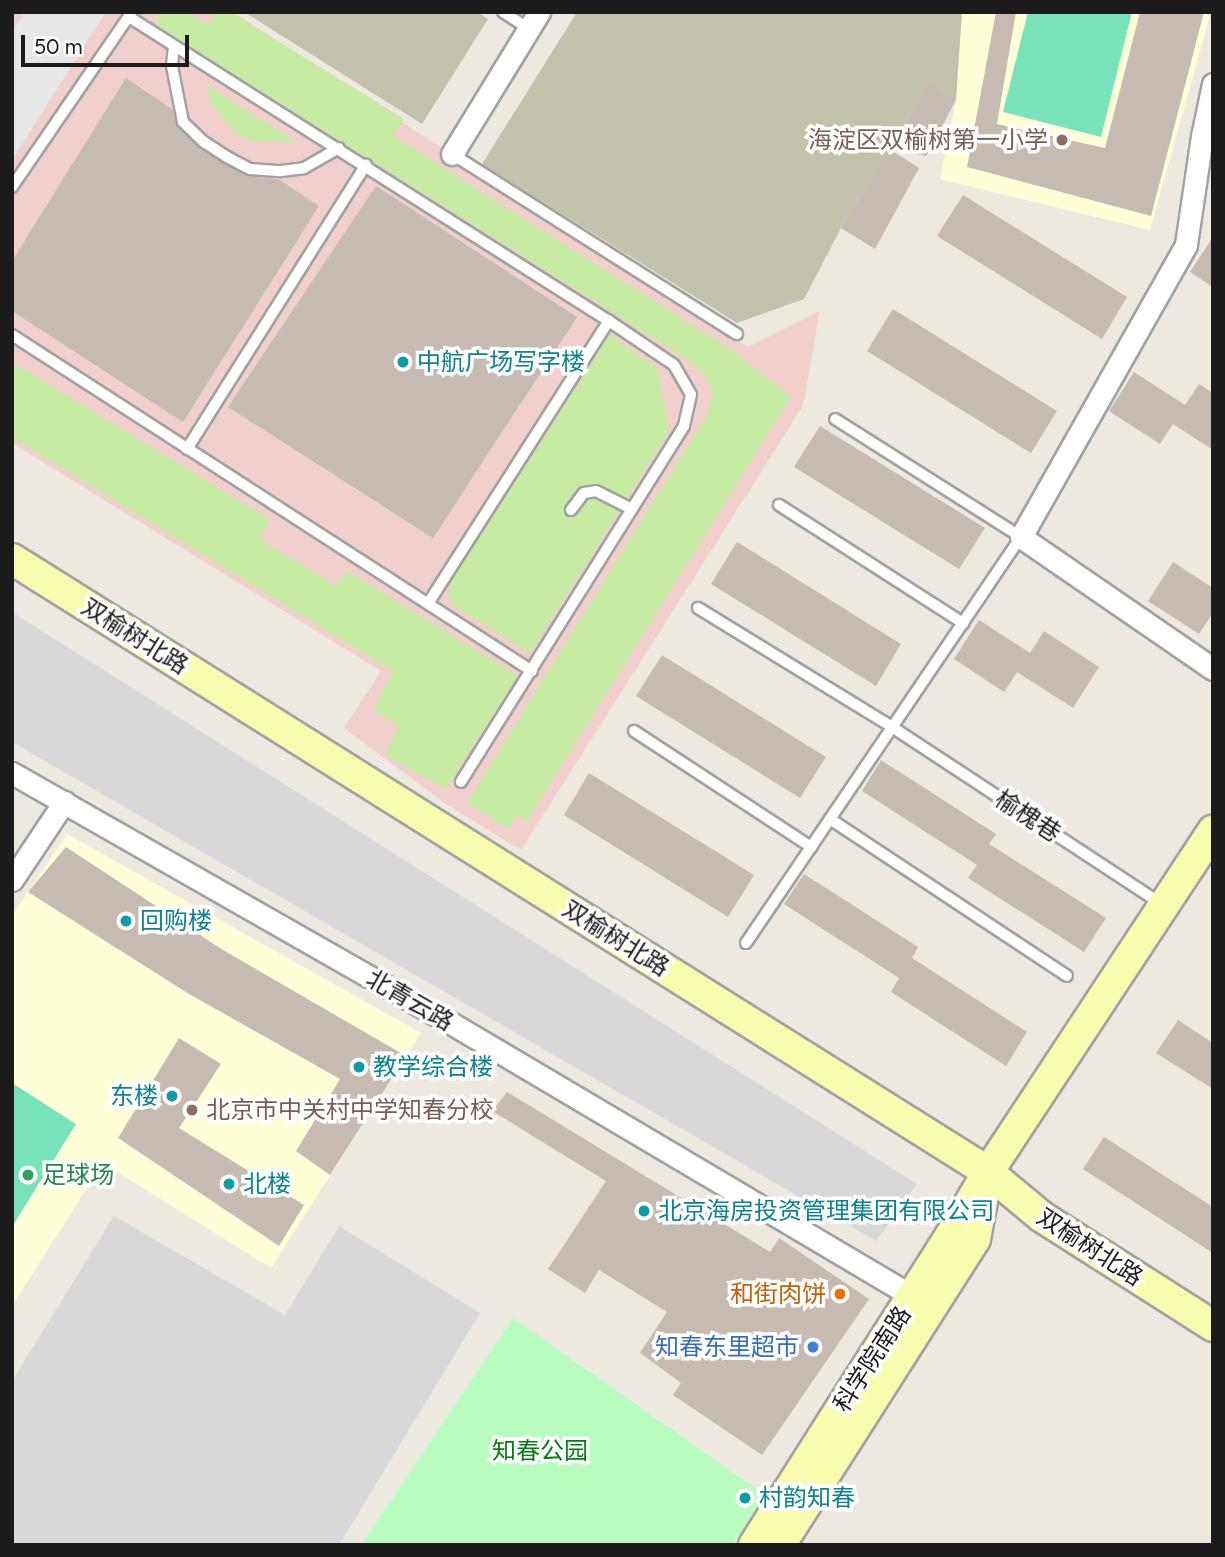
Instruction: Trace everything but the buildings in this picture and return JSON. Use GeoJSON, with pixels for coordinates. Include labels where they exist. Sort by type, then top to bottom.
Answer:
{"type":"FeatureCollection","features":[{"type":"Feature","properties":{"kind":"street"},"geometry":{"type":"LineString","coordinates":[[452,155],[534,21]]}},
{"type":"Feature","properties":{"kind":"street"},"geometry":{"type":"LineString","coordinates":[[1213,84],[1207,139],[1186,245],[1021,537],[1213,669]]}},
{"type":"Feature","properties":{"kind":"street","name":"双榆树北路"},"geometry":{"type":"LineString","coordinates":[[12,559],[988,1172],[1042,1217],[1213,1326]]}},
{"type":"Feature","properties":{"kind":"street","name":"北青云路"},"geometry":{"type":"LineString","coordinates":[[12,773],[444,1019],[912,1296]]}},
{"type":"Feature","properties":{"kind":"street"},"geometry":{"type":"LineString","coordinates":[[12,880],[64,802]]}},
{"type":"Feature","properties":{"kind":"street","name":"科学院南路"},"geometry":{"type":"LineString","coordinates":[[754,1545],[988,1172],[1213,831]]}},
{"type":"Feature","properties":{"kind":"street","name":"科学院南路"},"geometry":{"type":"LineString","coordinates":[[779,1545],[975,1239],[988,1172]]}},
{"type":"Feature","properties":{"kind":"lane"},"geometry":{"type":"LineString","coordinates":[[503,12],[534,21]]}},
{"type":"Feature","properties":{"kind":"lane"},"geometry":{"type":"LineString","coordinates":[[12,187],[130,15],[174,46],[340,148],[674,365],[691,395],[684,426],[461,782]]}},
{"type":"Feature","properties":{"kind":"lane"},"geometry":{"type":"LineString","coordinates":[[174,46],[172,66],[183,122],[204,142],[227,157],[250,169],[281,171],[304,168],[340,148]]}},
{"type":"Feature","properties":{"kind":"lane"},"geometry":{"type":"LineString","coordinates":[[452,155],[737,334]]}},
{"type":"Feature","properties":{"kind":"lane"},"geometry":{"type":"LineString","coordinates":[[187,449],[366,165]]}},
{"type":"Feature","properties":{"kind":"lane"},"geometry":{"type":"LineString","coordinates":[[429,602],[609,321]]}},
{"type":"Feature","properties":{"kind":"lane"},"geometry":{"type":"LineString","coordinates":[[12,335],[532,671]]}},
{"type":"Feature","properties":{"kind":"lane"},"geometry":{"type":"LineString","coordinates":[[746,943],[1021,537],[835,419]]}},
{"type":"Feature","properties":{"kind":"lane"},"geometry":{"type":"LineString","coordinates":[[571,510],[584,494],[596,491],[632,509]]}},
{"type":"Feature","properties":{"kind":"lane"},"geometry":{"type":"LineString","coordinates":[[779,505],[963,623]]}},
{"type":"Feature","properties":{"kind":"lane","name":"榆槐巷"},"geometry":{"type":"LineString","coordinates":[[698,608],[892,727],[1164,905]]}},
{"type":"Feature","properties":{"kind":"lane"},"geometry":{"type":"LineString","coordinates":[[634,731],[811,847]]}},
{"type":"Feature","properties":{"kind":"lane"},"geometry":{"type":"LineString","coordinates":[[830,819],[1067,976]]}},
{"type":"Feature","properties":{"kind":"shaded area"},"geometry":{"type":"Polygon","coordinates":[[[13,12],[233,12],[748,347],[820,311],[803,406],[521,850],[446,804],[344,728],[381,671],[12,443],[13,12]]]}},
{"type":"Feature","properties":{"kind":"shaded area"},"geometry":{"type":"Polygon","coordinates":[[[25,12],[106,12],[12,160],[12,32],[25,12]]]}},
{"type":"Feature","properties":{"kind":"shaded area"},"geometry":{"type":"Polygon","coordinates":[[[244,12],[478,12],[488,19],[422,124],[244,12]]]}},
{"type":"Feature","properties":{"kind":"shaded area"},"geometry":{"type":"Polygon","coordinates":[[[577,12],[962,12],[956,100],[930,83],[841,228],[804,299],[737,323],[482,164],[577,12]]]}},
{"type":"Feature","properties":{"kind":"shaded area","name":"海淀区双榆树第一小学"},"geometry":{"type":"Polygon","coordinates":[[[962,12],[1211,12],[1150,230],[940,179],[956,100],[962,12]]]}},
{"type":"Feature","properties":{"kind":"shaded area"},"geometry":{"type":"Polygon","coordinates":[[[12,612],[917,1184],[876,1241],[12,742],[12,612]]]}},
{"type":"Feature","properties":{"kind":"shaded area","name":"北京市中关村中学知春分校"},"geometry":{"type":"Polygon","coordinates":[[[67,834],[421,1033],[271,1268],[103,1163],[12,1306],[12,916],[67,834]]]}},
{"type":"Feature","properties":{"kind":"shaded area"},"geometry":{"type":"Polygon","coordinates":[[[114,1216],[285,1315],[339,1226],[480,1313],[339,1545],[12,1545],[12,1381],[114,1216]]]}},
{"type":"Feature","properties":{"kind":"green space"},"geometry":{"type":"Polygon","coordinates":[[[156,12],[186,12],[208,25],[217,12],[231,12],[404,119],[393,136],[730,349],[791,397],[527,821],[518,816],[508,829],[467,803],[706,417],[713,393],[704,374],[685,358],[158,26],[156,12]]]}},
{"type":"Feature","properties":{"kind":"green space"},"geometry":{"type":"Polygon","coordinates":[[[1028,12],[1132,12],[1101,137],[1003,112],[1028,12]]]}},
{"type":"Feature","properties":{"kind":"green space"},"geometry":{"type":"Polygon","coordinates":[[[207,86],[297,142],[252,141],[237,134],[211,104],[207,86]]]}},
{"type":"Feature","properties":{"kind":"green space"},"geometry":{"type":"Polygon","coordinates":[[[610,335],[657,368],[669,431],[530,653],[458,608],[449,599],[449,585],[610,335]]]}},
{"type":"Feature","properties":{"kind":"green space"},"geometry":{"type":"Polygon","coordinates":[[[12,362],[269,519],[260,539],[336,586],[347,571],[518,676],[445,789],[385,755],[399,726],[374,710],[393,671],[12,437],[12,362]]]}},
{"type":"Feature","properties":{"kind":"green space","name":"足球场"},"geometry":{"type":"Polygon","coordinates":[[[12,1083],[76,1124],[12,1227],[12,1083]]]}},
{"type":"Feature","properties":{"kind":"green space","name":"知春公园"},"geometry":{"type":"Polygon","coordinates":[[[513,1318],[765,1495],[732,1545],[367,1545],[363,1542],[513,1318]]]}},
{"type":"Feature","properties":{"kind":"place","name":"海淀区双榆树第一小学"},"geometry":{"type":"Point","coordinates":[1062,140]}},
{"type":"Feature","properties":{"kind":"place","name":"中航广场写字楼"},"geometry":{"type":"Point","coordinates":[403,362]}},
{"type":"Feature","properties":{"kind":"place","name":"回购楼"},"geometry":{"type":"Point","coordinates":[126,921]}},
{"type":"Feature","properties":{"kind":"place","name":"教学综合楼"},"geometry":{"type":"Point","coordinates":[359,1067]}},
{"type":"Feature","properties":{"kind":"place","name":"东楼"},"geometry":{"type":"Point","coordinates":[172,1096]}},
{"type":"Feature","properties":{"kind":"place","name":"北京市中关村中学知春分校"},"geometry":{"type":"Point","coordinates":[192,1110]}},
{"type":"Feature","properties":{"kind":"place","name":"足球场"},"geometry":{"type":"Point","coordinates":[28,1175]}},
{"type":"Feature","properties":{"kind":"place","name":"北楼"},"geometry":{"type":"Point","coordinates":[229,1184]}},
{"type":"Feature","properties":{"kind":"place","name":"北京海房投资管理集团有限公司"},"geometry":{"type":"Point","coordinates":[644,1211]}},
{"type":"Feature","properties":{"kind":"place","name":"和街肉饼"},"geometry":{"type":"Point","coordinates":[840,1294]}},
{"type":"Feature","properties":{"kind":"place","name":"知春东里超市"},"geometry":{"type":"Point","coordinates":[813,1347]}},
{"type":"Feature","properties":{"kind":"place","name":"村韵知春"},"geometry":{"type":"Point","coordinates":[745,1498]}}]}
